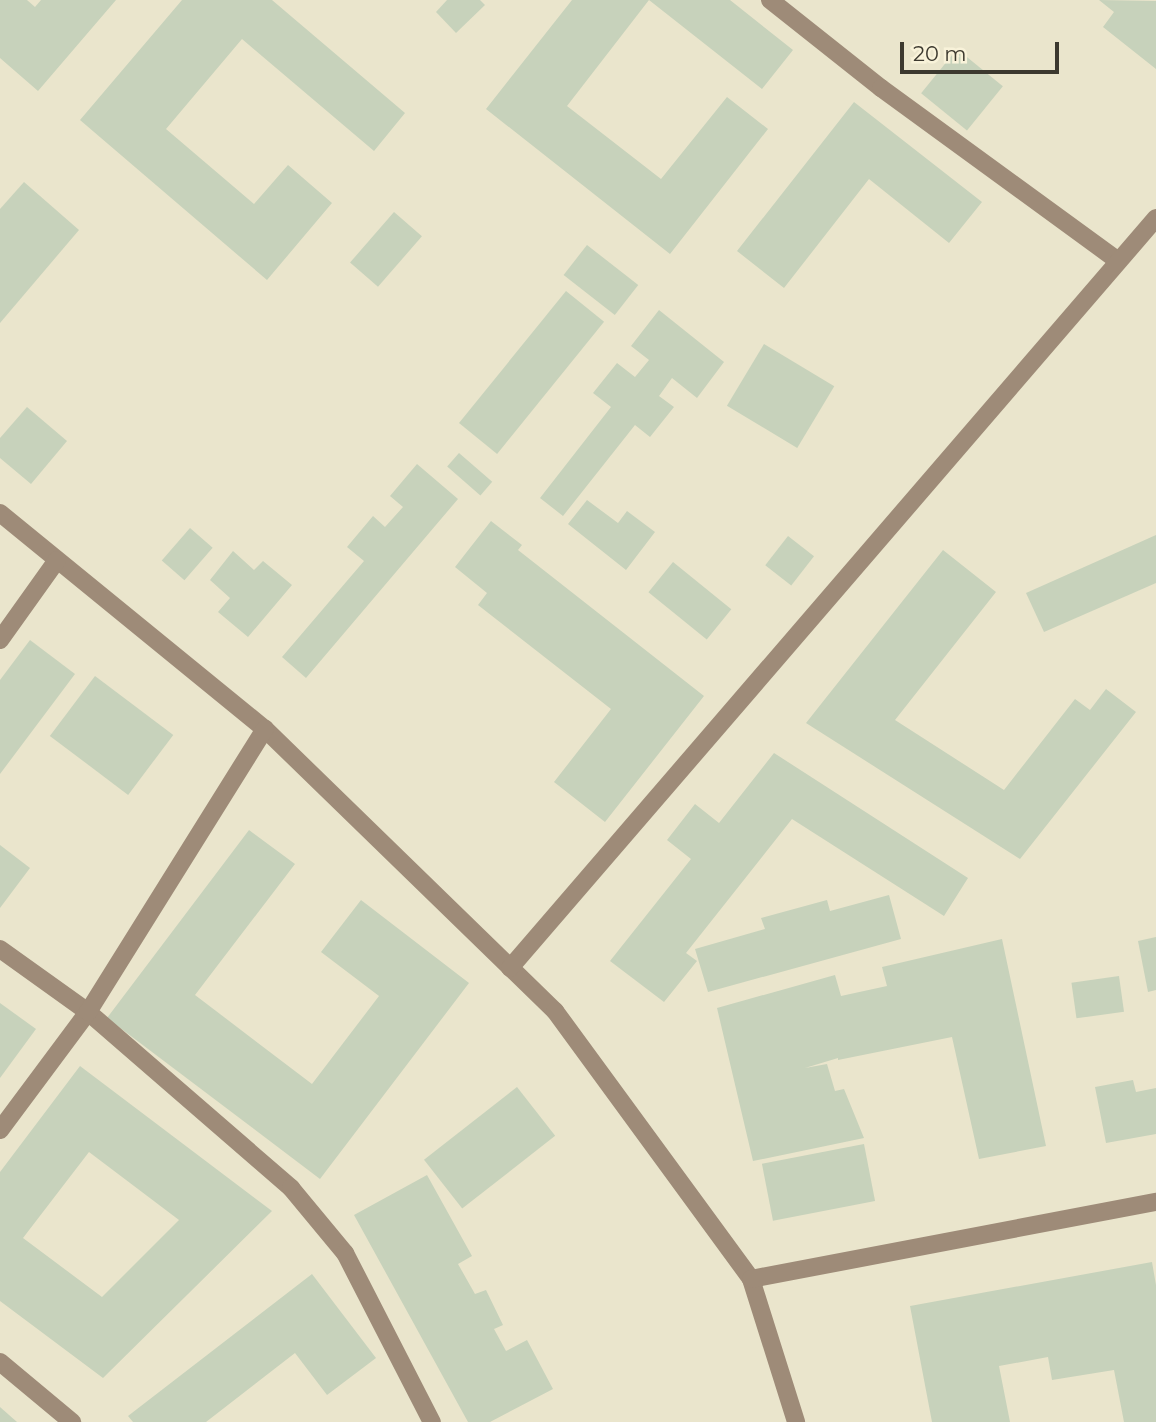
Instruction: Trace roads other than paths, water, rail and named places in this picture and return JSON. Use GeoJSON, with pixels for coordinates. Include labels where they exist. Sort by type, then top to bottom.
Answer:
{"type":"FeatureCollection","features":[{"type":"Feature","properties":{"kind":"street"},"geometry":{"type":"LineString","coordinates":[[770,0],[881,88],[1118,261]]}},
{"type":"Feature","properties":{"kind":"street"},"geometry":{"type":"LineString","coordinates":[[510,968],[1156,218]]}},
{"type":"Feature","properties":{"kind":"street"},"geometry":{"type":"LineString","coordinates":[[0,513],[265,729],[555,1011],[751,1279],[796,1422]]}},
{"type":"Feature","properties":{"kind":"street"},"geometry":{"type":"LineString","coordinates":[[0,640],[57,560]]}},
{"type":"Feature","properties":{"kind":"street"},"geometry":{"type":"LineString","coordinates":[[0,1130],[88,1012],[265,729]]}},
{"type":"Feature","properties":{"kind":"street"},"geometry":{"type":"LineString","coordinates":[[0,949],[88,1012],[299,1198],[345,1253],[432,1422]]}},
{"type":"Feature","properties":{"kind":"street"},"geometry":{"type":"LineString","coordinates":[[751,1279],[1156,1202]]}},
{"type":"Feature","properties":{"kind":"street"},"geometry":{"type":"LineString","coordinates":[[0,1362],[59,1408],[72,1422]]}}]}
